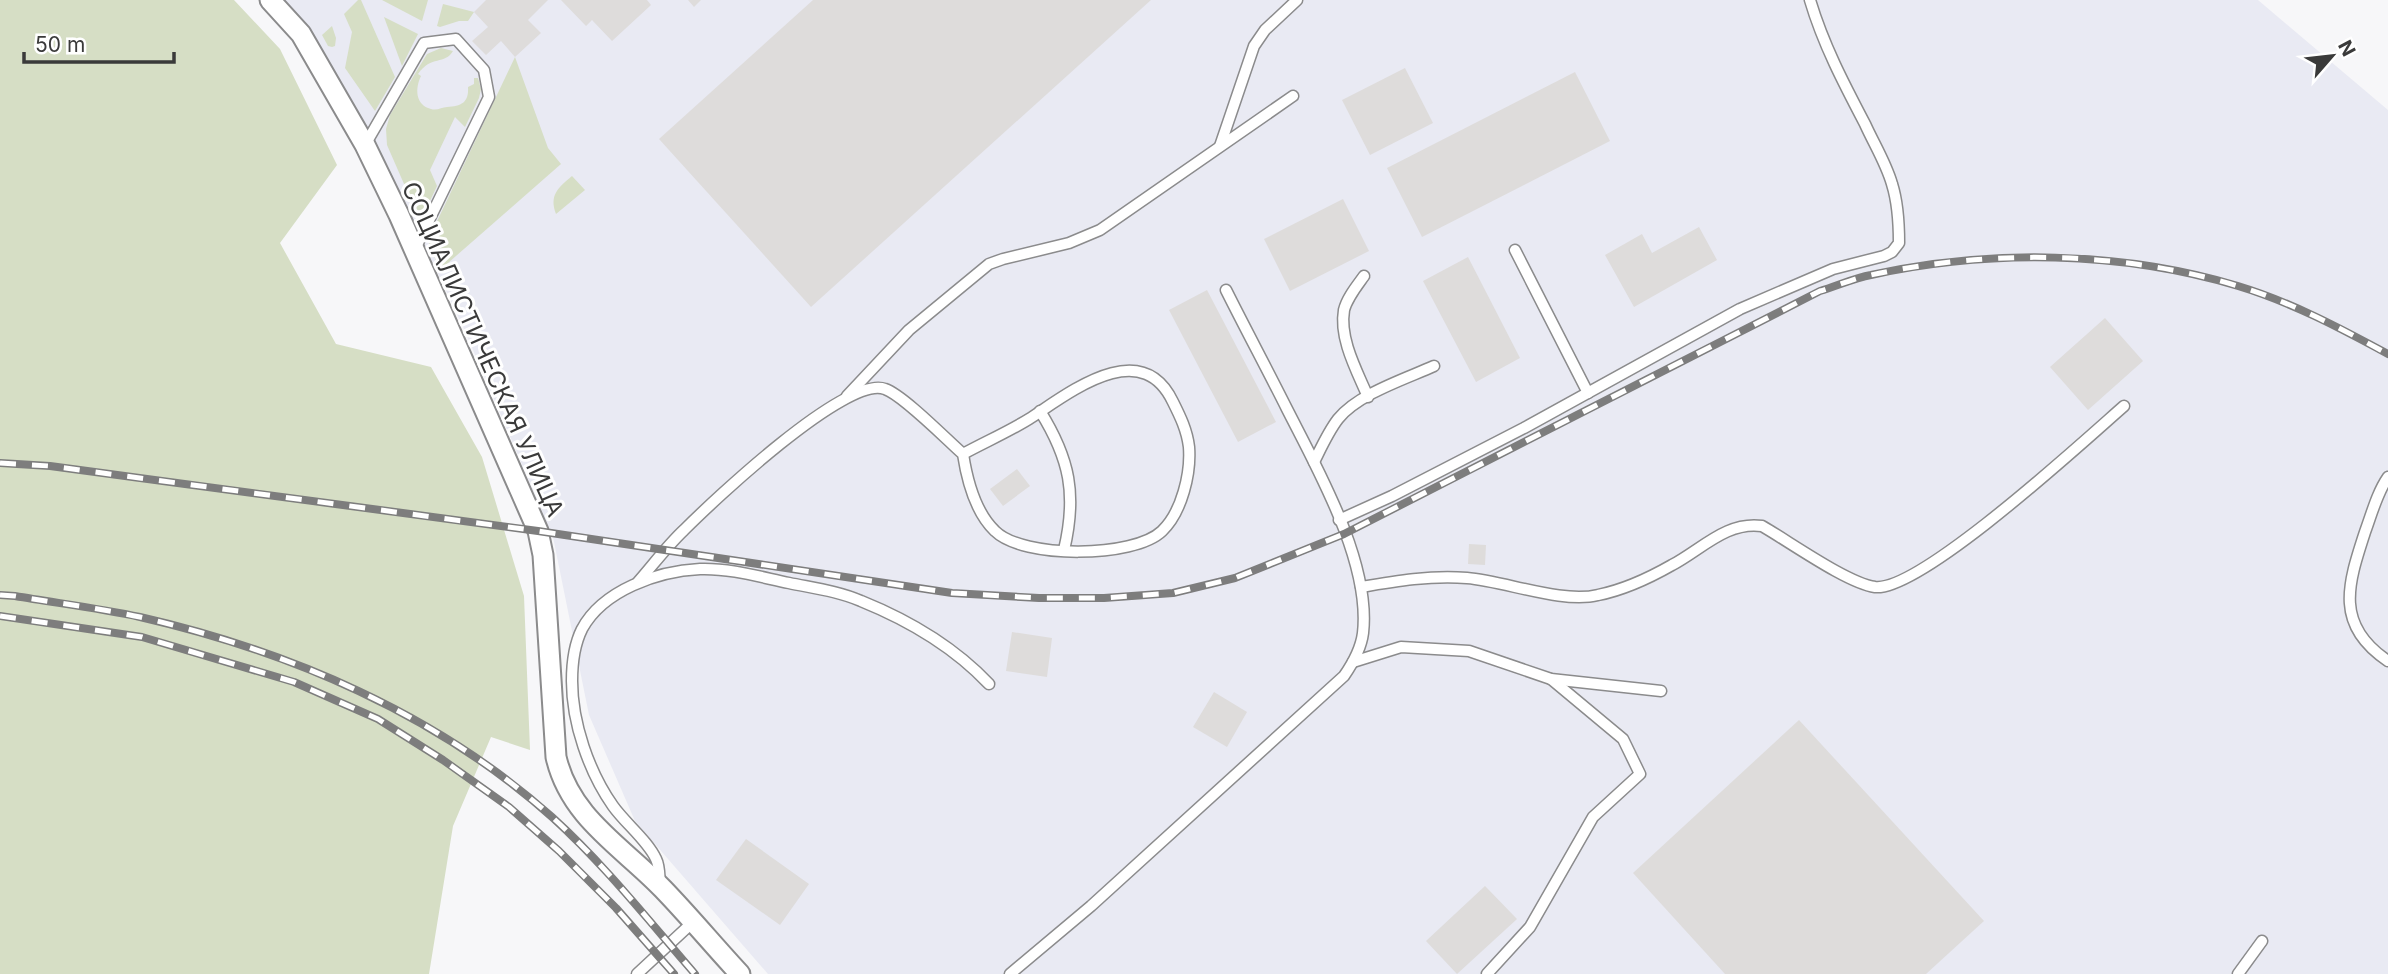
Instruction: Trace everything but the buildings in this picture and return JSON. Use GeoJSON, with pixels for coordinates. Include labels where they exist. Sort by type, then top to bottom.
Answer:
{"type":"FeatureCollection","features":[{"type":"Feature","properties":{"kind":"street","name":"СОЦИАЛИСТИЧЕСКАЯ УЛИЦА"},"geometry":{"type":"LineString","coordinates":[[270,0],[301,34],[365,145],[415,250],[538,531],[543,555],[556,757],[560,775],[577,805],[592,824],[660,886],[740,974]]}},
{"type":"Feature","properties":{"kind":"lane"},"geometry":{"type":"LineString","coordinates":[[1220,146],[1254,46],[1265,30],[1297,0]]}},
{"type":"Feature","properties":{"kind":"lane"},"geometry":{"type":"LineString","coordinates":[[1339,520],[1428,477],[1588,393],[1740,309],[1833,269],[1892,252],[1899,243],[1898,211],[1888,171],[1835,65],[1817,25],[1810,0]]}},
{"type":"Feature","properties":{"kind":"lane"},"geometry":{"type":"LineString","coordinates":[[365,145],[424,43],[456,39],[484,70],[489,97],[415,250]]}},
{"type":"Feature","properties":{"kind":"lane"},"geometry":{"type":"LineString","coordinates":[[844,399],[908,330],[977,273],[1003,259],[1069,243],[1100,230],[1293,96]]}},
{"type":"Feature","properties":{"kind":"lane"},"geometry":{"type":"LineString","coordinates":[[1515,250],[1588,393]]}},
{"type":"Feature","properties":{"kind":"lane"},"geometry":{"type":"LineString","coordinates":[[1364,276],[1344,309],[1344,324],[1347,342],[1368,397]]}},
{"type":"Feature","properties":{"kind":"lane"},"geometry":{"type":"LineString","coordinates":[[1010,974],[1091,906],[1344,676],[1360,647],[1363,632],[1361,587],[1355,562],[1314,462],[1226,290]]}},
{"type":"Feature","properties":{"kind":"lane"},"geometry":{"type":"LineString","coordinates":[[1314,462],[1343,413],[1368,397],[1434,366]]}},
{"type":"Feature","properties":{"kind":"lane"},"geometry":{"type":"LineString","coordinates":[[638,582],[683,531],[777,445],[844,399],[873,387],[885,388],[963,454],[972,493],[993,530],[1003,538],[1015,542],[1095,553],[1142,543],[1162,532],[1175,513],[1185,482],[1189,454],[1181,419],[1162,384],[1154,377],[1136,371],[1098,377],[963,454]]}},
{"type":"Feature","properties":{"kind":"lane"},"geometry":{"type":"LineString","coordinates":[[1361,587],[1416,578],[1442,577],[1468,578],[1551,593],[1596,596],[1617,590],[1670,566],[1720,534],[1749,524],[1762,526],[1865,585],[1879,587],[1896,584],[1938,559],[1992,520],[2124,406]]}},
{"type":"Feature","properties":{"kind":"lane"},"geometry":{"type":"LineString","coordinates":[[1040,411],[1062,453],[1071,480],[1071,510],[1064,550]]}},
{"type":"Feature","properties":{"kind":"lane"},"geometry":{"type":"LineString","coordinates":[[2388,477],[2361,544],[2351,577],[2348,599],[2353,621],[2360,634],[2371,649],[2388,661]]}},
{"type":"Feature","properties":{"kind":"lane"},"geometry":{"type":"LineString","coordinates":[[660,886],[657,860],[613,806],[594,772],[580,736],[572,685],[573,664],[582,628],[621,591],[661,575],[702,569],[735,572],[843,594],[935,639],[969,663],[989,684]]}},
{"type":"Feature","properties":{"kind":"lane"},"geometry":{"type":"LineString","coordinates":[[1353,662],[1401,647],[1469,651],[1552,679],[1661,691]]}},
{"type":"Feature","properties":{"kind":"lane"},"geometry":{"type":"LineString","coordinates":[[1486,974],[1530,927],[1593,817],[1640,774],[1623,739],[1552,679]]}},
{"type":"Feature","properties":{"kind":"lane"},"geometry":{"type":"LineString","coordinates":[[637,974],[693,922]]}},
{"type":"Feature","properties":{"kind":"lane"},"geometry":{"type":"LineString","coordinates":[[2238,974],[2262,941]]}},
{"type":"Feature","properties":{"kind":"shaded area"},"geometry":{"type":"Polygon","coordinates":[[[283,0],[2258,0],[2388,110],[2388,974],[768,974],[635,821],[589,715],[553,537],[464,329],[387,165],[310,33],[283,0]]]}},
{"type":"Feature","properties":{"kind":"green space"},"geometry":{"type":"Polygon","coordinates":[[[0,0],[234,0],[280,49],[337,165],[280,243],[336,344],[431,367],[482,457],[524,596],[530,750],[491,737],[453,826],[429,974],[0,974],[0,0]]]}},
{"type":"Feature","properties":{"kind":"green space"},"geometry":{"type":"Polygon","coordinates":[[[361,0],[395,77],[375,111],[345,68],[352,32],[344,14],[361,0]]]}},
{"type":"Feature","properties":{"kind":"green space"},"geometry":{"type":"Polygon","coordinates":[[[382,0],[428,0],[422,21],[382,0]]]}},
{"type":"Feature","properties":{"kind":"green space"},"geometry":{"type":"Polygon","coordinates":[[[443,4],[474,12],[468,21],[440,27],[437,26],[443,4]]]}},
{"type":"Feature","properties":{"kind":"green space"},"geometry":{"type":"Polygon","coordinates":[[[384,17],[418,34],[402,66],[384,17]]]}},
{"type":"Feature","properties":{"kind":"green space"},"geometry":{"type":"Polygon","coordinates":[[[332,26],[336,38],[335,46],[332,47],[328,46],[322,35],[332,26]]]}},
{"type":"Feature","properties":{"kind":"green space"},"geometry":{"type":"Polygon","coordinates":[[[441,48],[453,51],[446,58],[428,64],[418,74],[421,76],[418,96],[422,104],[435,110],[460,104],[467,97],[468,87],[474,84],[474,78],[478,78],[481,89],[465,127],[455,117],[430,170],[437,186],[422,218],[418,216],[387,145],[386,129],[390,115],[427,54],[441,48]]]}},
{"type":"Feature","properties":{"kind":"green space"},"geometry":{"type":"Polygon","coordinates":[[[515,57],[548,148],[561,164],[440,270],[429,244],[430,236],[515,57]]]}},
{"type":"Feature","properties":{"kind":"green space"},"geometry":{"type":"Polygon","coordinates":[[[572,176],[585,190],[556,214],[556,192],[572,176]]]}},
{"type":"Feature","properties":{"kind":"railway"},"geometry":{"type":"LineString","coordinates":[[0,463],[50,466],[538,531],[952,593],[1039,598],[1104,598],[1173,593],[1235,578],[1344,534],[1820,291],[1871,275],[1962,261],[2009,258],[2102,260],[2148,266],[2194,274],[2258,292],[2315,316],[2388,354]]}},
{"type":"Feature","properties":{"kind":"railway"},"geometry":{"type":"LineString","coordinates":[[0,595],[109,611],[196,631],[306,668],[410,717],[507,780],[552,817],[608,873],[695,974]]}},
{"type":"Feature","properties":{"kind":"railway"},"geometry":{"type":"LineString","coordinates":[[0,616],[142,637],[294,682],[378,719],[443,760],[509,807],[559,851],[616,908],[674,974]]}}]}
